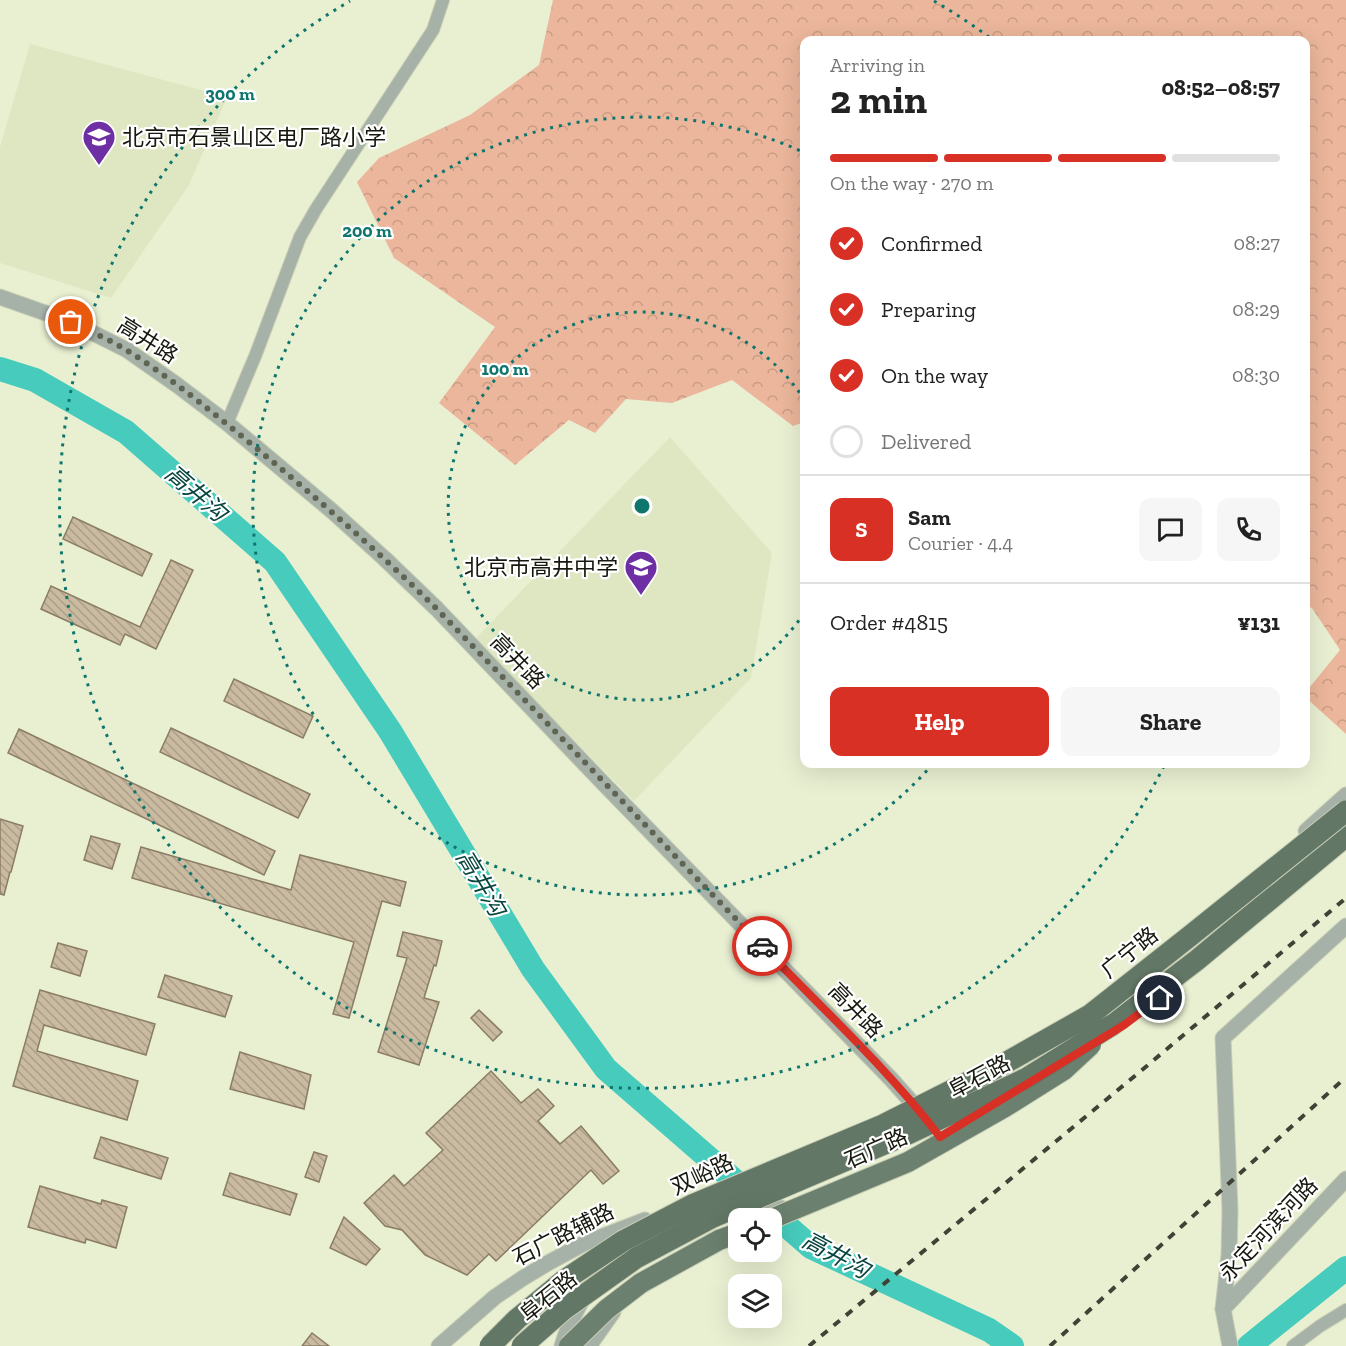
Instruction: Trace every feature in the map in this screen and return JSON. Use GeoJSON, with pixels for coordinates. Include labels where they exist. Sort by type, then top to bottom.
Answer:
{"type":"FeatureCollection","features":[{"type":"Feature","properties":{"kind":"highway","name":"阜石路"},"geometry":{"type":"LineString","coordinates":[[490,1346],[517,1319],[563,1281],[623,1241],[692,1205],[884,1125],[1000,1066],[1090,1015],[1346,811]]}},
{"type":"Feature","properties":{"kind":"highway","name":"阜石路"},"geometry":{"type":"LineString","coordinates":[[522,1346],[563,1310],[636,1258],[712,1217],[910,1132],[1027,1078],[1112,1025],[1197,960],[1346,836]]}},
{"type":"Feature","properties":{"kind":"main road","name":"石广路"},"geometry":{"type":"LineString","coordinates":[[782,1214],[908,1162],[1005,1107],[1064,1070],[1112,1025]]}},
{"type":"Feature","properties":{"kind":"main road"},"geometry":{"type":"LineString","coordinates":[[568,1346],[607,1309],[641,1283],[728,1237]]}},
{"type":"Feature","properties":{"kind":"street"},"geometry":{"type":"LineString","coordinates":[[226,423],[256,354],[300,237],[433,30],[443,0]]}},
{"type":"Feature","properties":{"kind":"street","name":"高井路"},"geometry":{"type":"LineString","coordinates":[[0,297],[71,322],[127,350],[226,423],[332,511],[437,609],[891,1079],[940,1137]]}},
{"type":"Feature","properties":{"kind":"street","name":"广宁路"},"geometry":{"type":"LineString","coordinates":[[915,1106],[998,1068],[1097,1006],[1219,908],[1346,795]]}},
{"type":"Feature","properties":{"kind":"street"},"geometry":{"type":"LineString","coordinates":[[781,1208],[940,1137],[1124,1025],[1178,985],[1346,841]]}},
{"type":"Feature","properties":{"kind":"street"},"geometry":{"type":"LineString","coordinates":[[1230,1346],[1223,1309],[1229,1256],[1230,1210],[1223,1038],[1346,926]]}},
{"type":"Feature","properties":{"kind":"street","name":"双峪路"},"geometry":{"type":"LineString","coordinates":[[562,1346],[567,1330],[584,1296],[608,1264],[636,1236],[690,1202],[784,1161],[861,1131],[915,1106]]}},
{"type":"Feature","properties":{"kind":"street","name":"永定河滨河路"},"geometry":{"type":"LineString","coordinates":[[1223,1309],[1346,1179]]}},
{"type":"Feature","properties":{"kind":"street","name":"石广路辅路"},"geometry":{"type":"LineString","coordinates":[[439,1346],[495,1297],[548,1263],[583,1244],[690,1202]]}},
{"type":"Feature","properties":{"kind":"street"},"geometry":{"type":"LineString","coordinates":[[589,1346],[610,1316],[633,1291],[668,1264],[728,1231]]}},
{"type":"Feature","properties":{"kind":"street","name":"石广路辅路"},"geometry":{"type":"LineString","coordinates":[[450,1346],[467,1328],[504,1299],[546,1272],[559,1267],[571,1273],[584,1296]]}},
{"type":"Feature","properties":{"kind":"street"},"geometry":{"type":"LineString","coordinates":[[1293,1346],[1346,1310]]}},
{"type":"Feature","properties":{"kind":"shaded area","name":"北京市石景山区电厂路小学"},"geometry":{"type":"Polygon","coordinates":[[[30,44],[227,97],[189,185],[111,298],[0,263],[0,147],[30,44]]]}},
{"type":"Feature","properties":{"kind":"shaded area","name":"北京市高井中学"},"geometry":{"type":"Polygon","coordinates":[[[670,437],[772,553],[751,678],[634,801],[475,639],[670,437]]]}},
{"type":"Feature","properties":{"kind":"green space"},"geometry":{"type":"Polygon","coordinates":[[[553,0],[1346,0],[1346,734],[1310,702],[1310,687],[1340,650],[1310,607],[1310,36],[800,36],[800,423],[793,426],[732,380],[672,403],[626,399],[595,433],[569,420],[515,465],[439,403],[495,327],[394,258],[357,182],[379,158],[470,115],[539,65],[553,0]]]}},
{"type":"Feature","properties":{"kind":"building"},"geometry":{"type":"Polygon","coordinates":[[[73,517],[152,554],[142,576],[63,539],[73,517]]]}},
{"type":"Feature","properties":{"kind":"building"},"geometry":{"type":"Polygon","coordinates":[[[171,560],[193,570],[156,649],[125,634],[120,645],[41,609],[51,586],[140,627],[171,560]]]}},
{"type":"Feature","properties":{"kind":"building"},"geometry":{"type":"Polygon","coordinates":[[[234,679],[313,716],[303,738],[224,701],[234,679]]]}},
{"type":"Feature","properties":{"kind":"building"},"geometry":{"type":"Polygon","coordinates":[[[171,728],[310,794],[298,818],[160,752],[171,728]]]}},
{"type":"Feature","properties":{"kind":"building"},"geometry":{"type":"Polygon","coordinates":[[[19,729],[275,851],[264,875],[8,753],[19,729]]]}},
{"type":"Feature","properties":{"kind":"building"},"geometry":{"type":"Polygon","coordinates":[[[0,819],[23,826],[4,895],[0,894],[0,819]]]}},
{"type":"Feature","properties":{"kind":"building"},"geometry":{"type":"Polygon","coordinates":[[[91,836],[120,844],[112,869],[84,860],[91,836]]]}},
{"type":"Feature","properties":{"kind":"building"},"geometry":{"type":"Polygon","coordinates":[[[141,847],[291,890],[300,855],[406,882],[400,906],[382,901],[349,1018],[333,1014],[354,942],[132,878],[141,847]]]}},
{"type":"Feature","properties":{"kind":"building"},"geometry":{"type":"Polygon","coordinates":[[[403,932],[442,941],[436,966],[434,965],[424,998],[439,1002],[419,1065],[378,1052],[407,958],[397,956],[403,932]]]}},
{"type":"Feature","properties":{"kind":"building"},"geometry":{"type":"Polygon","coordinates":[[[58,943],[87,951],[80,976],[51,967],[58,943]]]}},
{"type":"Feature","properties":{"kind":"building"},"geometry":{"type":"Polygon","coordinates":[[[165,975],[232,996],[225,1017],[158,997],[165,975]]]}},
{"type":"Feature","properties":{"kind":"building"},"geometry":{"type":"Polygon","coordinates":[[[40,990],[155,1024],[146,1055],[44,1025],[37,1051],[138,1081],[127,1120],[13,1086],[40,990]]]}},
{"type":"Feature","properties":{"kind":"building"},"geometry":{"type":"Polygon","coordinates":[[[479,1010],[502,1032],[493,1041],[471,1018],[479,1010]]]}},
{"type":"Feature","properties":{"kind":"building"},"geometry":{"type":"Polygon","coordinates":[[[240,1052],[311,1075],[304,1109],[230,1089],[240,1052]]]}},
{"type":"Feature","properties":{"kind":"building"},"geometry":{"type":"Polygon","coordinates":[[[491,1071],[521,1103],[538,1089],[554,1106],[538,1121],[560,1144],[581,1126],[619,1171],[603,1184],[591,1170],[496,1261],[489,1254],[467,1275],[425,1255],[402,1230],[385,1226],[364,1203],[394,1175],[404,1186],[443,1150],[426,1133],[491,1071]]]}},
{"type":"Feature","properties":{"kind":"building"},"geometry":{"type":"Polygon","coordinates":[[[101,1137],[168,1158],[161,1179],[94,1158],[101,1137]]]}},
{"type":"Feature","properties":{"kind":"building"},"geometry":{"type":"Polygon","coordinates":[[[314,1152],[327,1156],[319,1182],[305,1177],[314,1152]]]}},
{"type":"Feature","properties":{"kind":"building"},"geometry":{"type":"Polygon","coordinates":[[[230,1173],[297,1194],[290,1215],[223,1195],[230,1173]]]}},
{"type":"Feature","properties":{"kind":"building"},"geometry":{"type":"Polygon","coordinates":[[[40,1186],[101,1204],[102,1200],[127,1207],[116,1248],[86,1239],[85,1243],[28,1227],[40,1186]]]}},
{"type":"Feature","properties":{"kind":"building"},"geometry":{"type":"Polygon","coordinates":[[[344,1217],[380,1249],[366,1265],[330,1248],[344,1217]]]}},
{"type":"Feature","properties":{"kind":"building"},"geometry":{"type":"Polygon","coordinates":[[[312,1333],[329,1346],[302,1346],[312,1333]]]}},
{"type":"Feature","properties":{"kind":"waterway","name":"高井沟"},"geometry":{"type":"LineString","coordinates":[[0,369],[35,380],[126,432],[275,562],[390,731],[533,969],[606,1069],[811,1247],[989,1330],[1012,1346]]}},
{"type":"Feature","properties":{"kind":"waterway","name":"高井沟"},"geometry":{"type":"LineString","coordinates":[[1249,1346],[1346,1268]]}},
{"type":"Feature","properties":{"kind":"railway"},"geometry":{"type":"LineString","coordinates":[[809,1346],[1346,898]]}},
{"type":"Feature","properties":{"kind":"railway"},"geometry":{"type":"LineString","coordinates":[[1050,1346],[1346,1077]]}},
{"type":"Feature","properties":{"kind":"way so far"},"geometry":{"type":"LineString","coordinates":[[71,322],[127,350],[177,385],[332,511],[437,609],[762,946]]}},
{"type":"Feature","properties":{"kind":"place","name":"北京市石景山区电厂路小学"},"geometry":{"type":"Point","coordinates":[99,166]}},
{"type":"Feature","properties":{"kind":"place","name":"北京市高井中学"},"geometry":{"type":"Point","coordinates":[641,596]}},
{"type":"Feature","properties":{"kind":"route"},"geometry":{"type":"LineString","coordinates":[[762,946],[891,1079],[940,1137],[1124,1025],[1160,998]]}}]}
